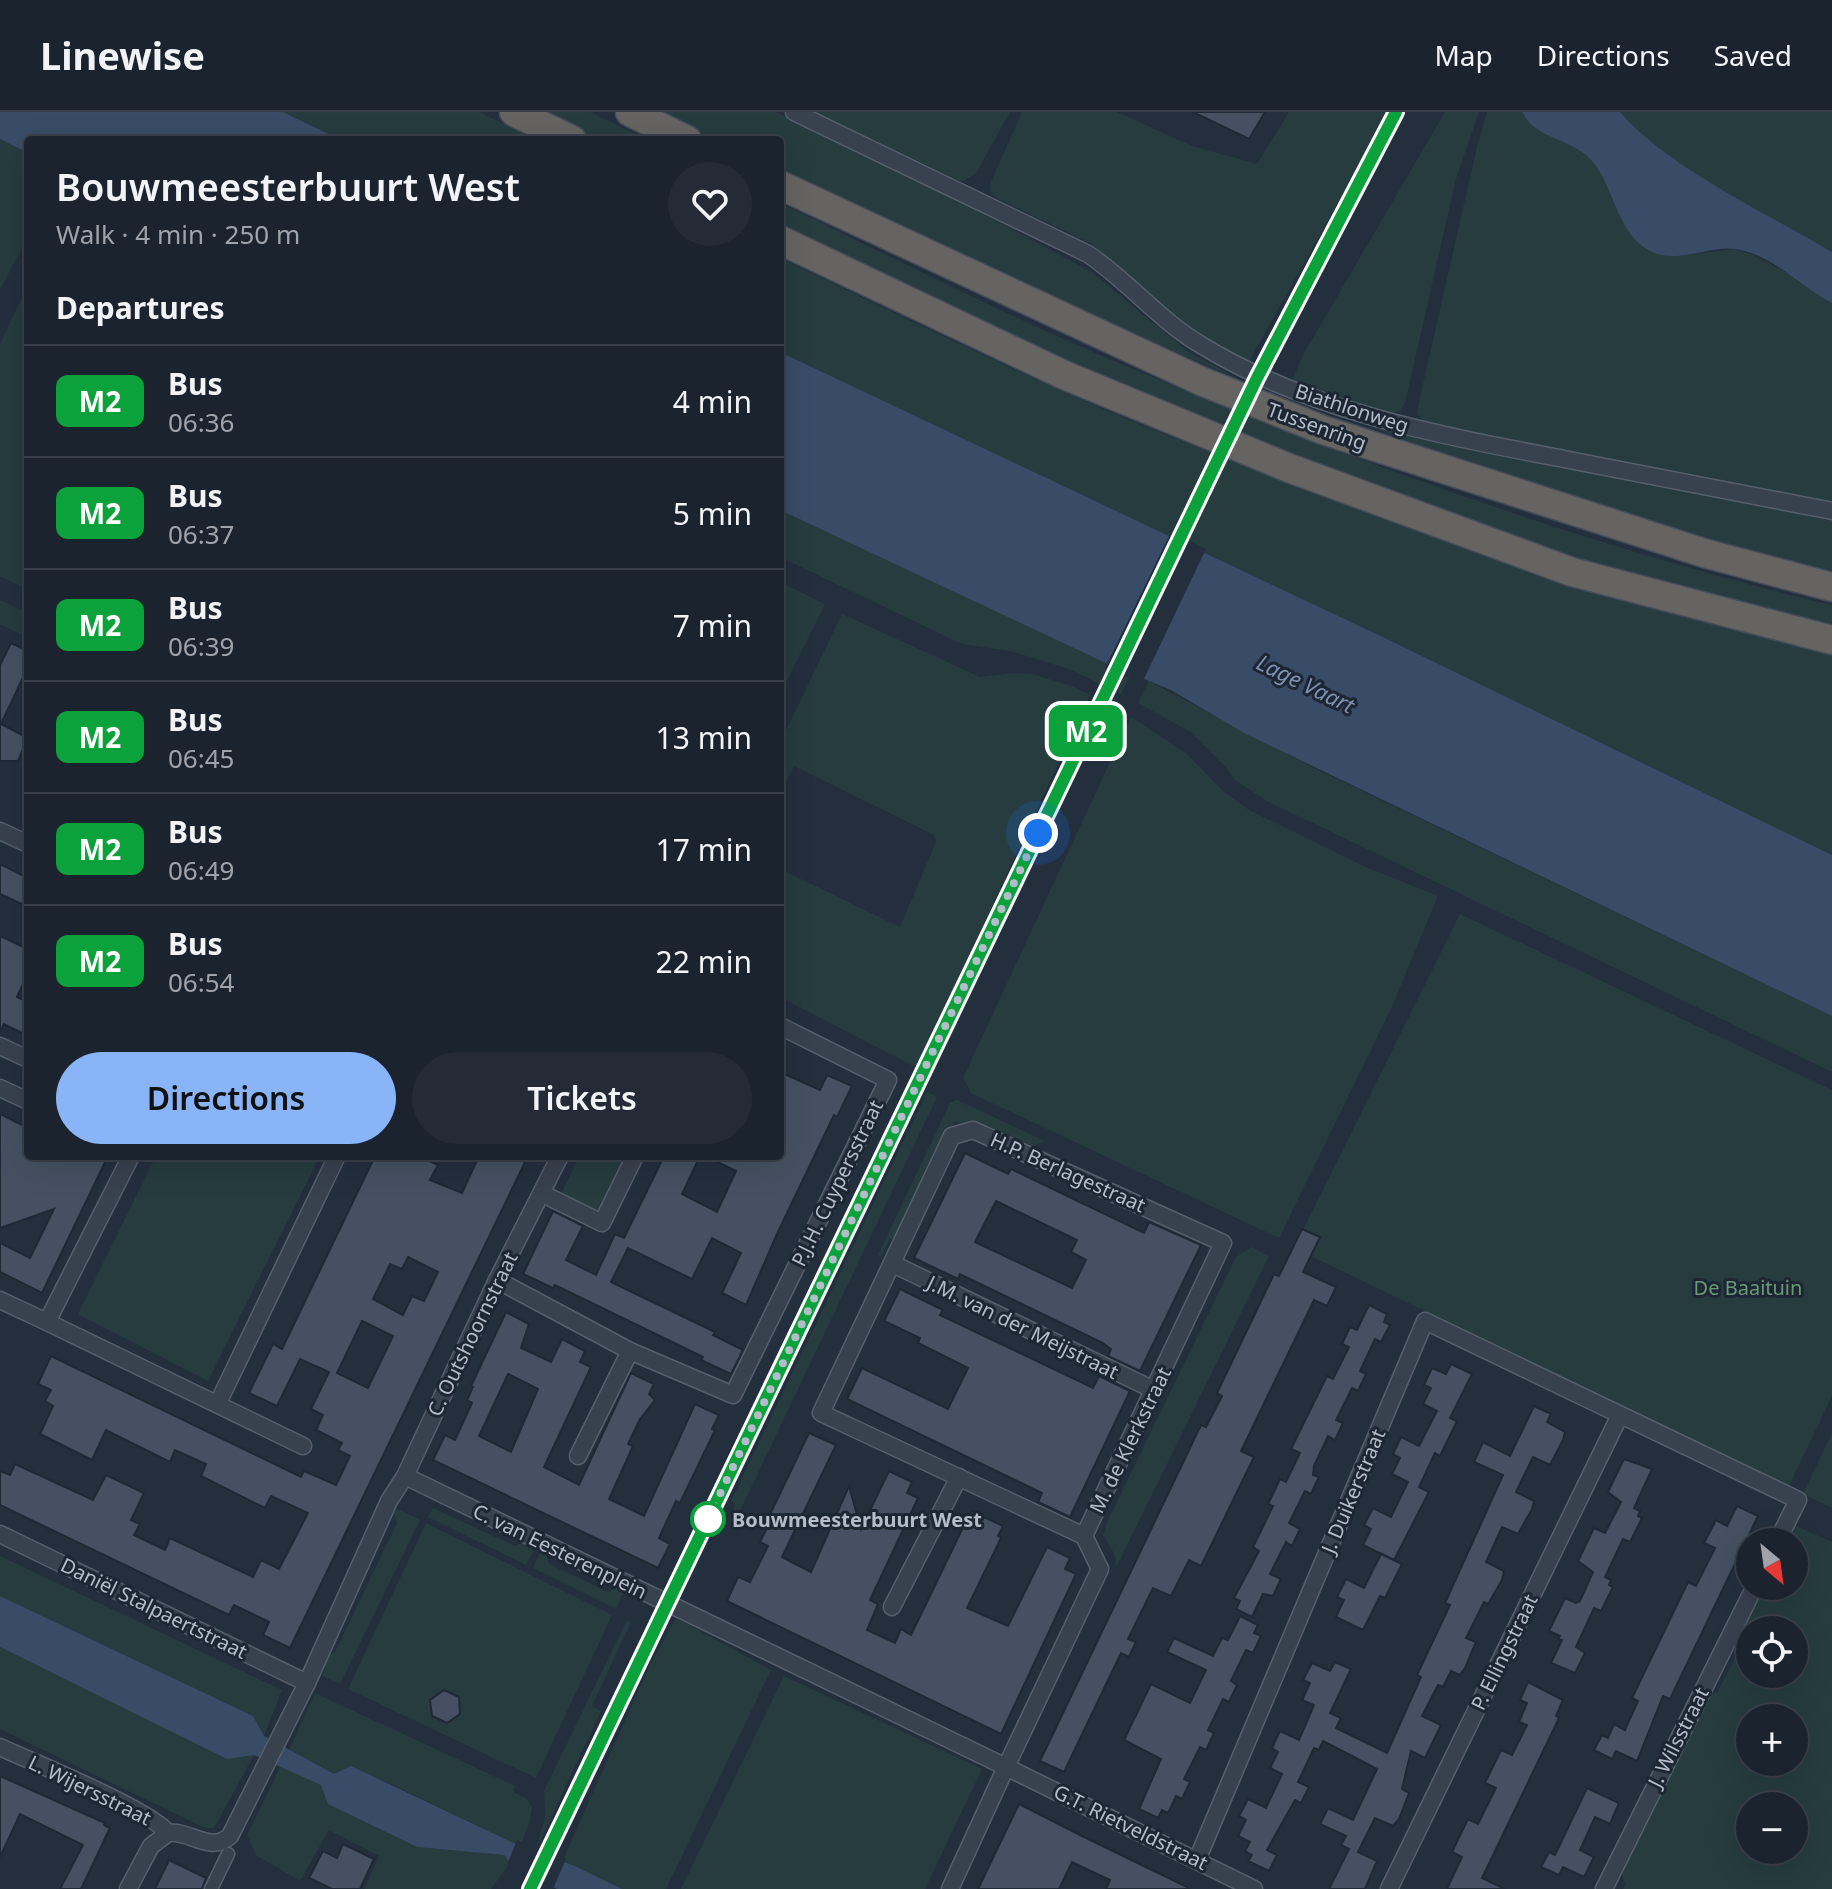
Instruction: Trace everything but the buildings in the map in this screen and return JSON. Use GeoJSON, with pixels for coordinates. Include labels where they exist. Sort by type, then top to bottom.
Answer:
{"type":"FeatureCollection","features":[{"type":"Feature","properties":{"kind":"highway"},"geometry":{"type":"LineString","coordinates":[[514,112],[564,136]]}},
{"type":"Feature","properties":{"kind":"highway"},"geometry":{"type":"LineString","coordinates":[[630,112],[679,136]]}},
{"type":"Feature","properties":{"kind":"highway","name":"Tussenring"},"geometry":{"type":"LineString","coordinates":[[784,187],[1201,381],[1323,430],[1704,553],[1832,587]]}},
{"type":"Feature","properties":{"kind":"highway"},"geometry":{"type":"LineString","coordinates":[[784,242],[1064,375],[1289,468],[1572,572],[1832,640]]}},
{"type":"Feature","properties":{"kind":"street","name":"Biathlonweg"},"geometry":{"type":"LineString","coordinates":[[794,112],[1088,254],[1119,277],[1169,323],[1200,345],[1306,396],[1359,414],[1440,435],[1832,511]]}},
{"type":"Feature","properties":{"kind":"street"},"geometry":{"type":"LineString","coordinates":[[0,831],[24,842]]}},
{"type":"Feature","properties":{"kind":"street","name":"P.J.H. Cuypersstraat"},"geometry":{"type":"LineString","coordinates":[[630,1351],[733,1395],[888,1080],[784,1028]]}},
{"type":"Feature","properties":{"kind":"street"},"geometry":{"type":"LineString","coordinates":[[0,1046],[24,1057]]}},
{"type":"Feature","properties":{"kind":"street"},"geometry":{"type":"LineString","coordinates":[[0,1088],[24,1099]]}},
{"type":"Feature","properties":{"kind":"street","name":"H.P. Berlagestraat"},"geometry":{"type":"LineString","coordinates":[[959,1477],[821,1413],[952,1136],[973,1130],[1223,1243]]}},
{"type":"Feature","properties":{"kind":"street"},"geometry":{"type":"LineString","coordinates":[[47,1322],[129,1160]]}},
{"type":"Feature","properties":{"kind":"street"},"geometry":{"type":"LineString","coordinates":[[218,1403],[335,1160]]}},
{"type":"Feature","properties":{"kind":"street","name":"C. Outshoornstraat"},"geometry":{"type":"LineString","coordinates":[[405,1476],[497,1280],[558,1160]]}},
{"type":"Feature","properties":{"kind":"street"},"geometry":{"type":"LineString","coordinates":[[543,1194],[602,1223],[633,1160]]}},
{"type":"Feature","properties":{"kind":"street","name":"M. de Klerkstraat"},"geometry":{"type":"LineString","coordinates":[[1006,1767],[1100,1569],[1084,1536],[1223,1243]]}},
{"type":"Feature","properties":{"kind":"street","name":"J.M. van der Meijstraat"},"geometry":{"type":"LineString","coordinates":[[893,1264],[1154,1390]]}},
{"type":"Feature","properties":{"kind":"street"},"geometry":{"type":"LineString","coordinates":[[497,1280],[630,1351],[578,1456]]}},
{"type":"Feature","properties":{"kind":"street"},"geometry":{"type":"LineString","coordinates":[[0,1300],[303,1446]]}},
{"type":"Feature","properties":{"kind":"street","name":"J. Duikerstraat"},"geometry":{"type":"LineString","coordinates":[[1197,1860],[1425,1321],[1620,1415]]}},
{"type":"Feature","properties":{"kind":"street"},"geometry":{"type":"LineString","coordinates":[[1620,1415],[1798,1500],[1784,1528]]}},
{"type":"Feature","properties":{"kind":"street","name":"P. Ellingstraat"},"geometry":{"type":"LineString","coordinates":[[1389,1889],[1620,1415]]}},
{"type":"Feature","properties":{"kind":"street","name":"C. van Eesterenplein"},"geometry":{"type":"LineString","coordinates":[[405,1476],[1006,1767]]}},
{"type":"Feature","properties":{"kind":"street"},"geometry":{"type":"LineString","coordinates":[[211,1889],[230,1836],[307,1683],[389,1501],[405,1476]]}},
{"type":"Feature","properties":{"kind":"street"},"geometry":{"type":"LineString","coordinates":[[892,1607],[959,1477],[1084,1536]]}},
{"type":"Feature","properties":{"kind":"street","name":"Daniël Stalpaertstraat"},"geometry":{"type":"LineString","coordinates":[[0,1534],[307,1683]]}},
{"type":"Feature","properties":{"kind":"street","name":"J. Wilsstraat"},"geometry":{"type":"LineString","coordinates":[[1604,1889],[1748,1600]]}},
{"type":"Feature","properties":{"kind":"street","name":"L. Wijersstraat"},"geometry":{"type":"LineString","coordinates":[[0,1747],[128,1807],[161,1824],[168,1833],[184,1833],[225,1848]]}},
{"type":"Feature","properties":{"kind":"street"},"geometry":{"type":"LineString","coordinates":[[950,1889],[1006,1767]]}},
{"type":"Feature","properties":{"kind":"street","name":"G.T. Rietveldstraat"},"geometry":{"type":"LineString","coordinates":[[1006,1767],[1254,1889]]}},
{"type":"Feature","properties":{"kind":"street"},"geometry":{"type":"LineString","coordinates":[[128,1889],[151,1846],[168,1833]]}},
{"type":"Feature","properties":{"kind":"lane"},"geometry":{"type":"LineString","coordinates":[[531,1887],[1089,723],[1271,350],[1396,112]]}},
{"type":"Feature","properties":{"kind":"green space"},"geometry":{"type":"Polygon","coordinates":[[[283,112],[479,112],[529,136],[333,136],[283,112]]]}},
{"type":"Feature","properties":{"kind":"green space"},"geometry":{"type":"Polygon","coordinates":[[[537,112],[590,112],[640,136],[588,136],[537,112]]]}},
{"type":"Feature","properties":{"kind":"green space"},"geometry":{"type":"Polygon","coordinates":[[[658,112],[776,112],[936,189],[1092,272],[1187,351],[1237,378],[1008,282],[784,173],[784,136],[708,136],[658,112]]]}},
{"type":"Feature","properties":{"kind":"green space"},"geometry":{"type":"Polygon","coordinates":[[[815,112],[1010,112],[976,173],[962,182],[815,112]]]}},
{"type":"Feature","properties":{"kind":"green space"},"geometry":{"type":"Polygon","coordinates":[[[1022,112],[1117,112],[1192,146],[1257,164],[1289,112],[1389,112],[1248,363],[1203,341],[1169,316],[1092,244],[996,198],[990,191],[991,182],[1022,112]]]}},
{"type":"Feature","properties":{"kind":"green space"},"geometry":{"type":"Polygon","coordinates":[[[1445,112],[1479,112],[1456,179],[1405,403],[1400,411],[1385,415],[1291,383],[1303,355],[1445,112]]]}},
{"type":"Feature","properties":{"kind":"green space"},"geometry":{"type":"Polygon","coordinates":[[[1487,112],[1522,112],[1534,127],[1587,156],[1604,179],[1622,222],[1678,256],[1734,249],[1751,254],[1788,273],[1832,304],[1832,505],[1430,427],[1417,414],[1487,112]]]}},
{"type":"Feature","properties":{"kind":"green space"},"geometry":{"type":"Polygon","coordinates":[[[1567,112],[1832,112],[1832,276],[1567,112]]]}},
{"type":"Feature","properties":{"kind":"green space"},"geometry":{"type":"Polygon","coordinates":[[[0,139],[24,151],[24,244],[0,290],[0,139]]]}},
{"type":"Feature","properties":{"kind":"green space"},"geometry":{"type":"Polygon","coordinates":[[[784,205],[1066,340],[1195,395],[1374,464],[1556,527],[1739,582],[1832,605],[1832,631],[1621,576],[1416,505],[1035,351],[784,230],[784,205]]]}},
{"type":"Feature","properties":{"kind":"green space"},"geometry":{"type":"Polygon","coordinates":[[[784,260],[1044,383],[1151,429],[1282,479],[1594,587],[1832,655],[1832,855],[1387,639],[784,354],[784,260]]]}},
{"type":"Feature","properties":{"kind":"green space"},"geometry":{"type":"Polygon","coordinates":[[[24,293],[24,588],[0,576],[0,344],[24,293]]]}},
{"type":"Feature","properties":{"kind":"green space"},"geometry":{"type":"Polygon","coordinates":[[[1349,418],[1440,442],[1832,521],[1832,576],[1610,512],[1442,455],[1349,418]]]}},
{"type":"Feature","properties":{"kind":"green space"},"geometry":{"type":"Polygon","coordinates":[[[784,512],[1131,674],[1121,694],[1069,669],[1010,651],[962,644],[784,559],[784,512]]]}},
{"type":"Feature","properties":{"kind":"green space"},"geometry":{"type":"Polygon","coordinates":[[[784,584],[825,604],[784,687],[784,584]]]}},
{"type":"Feature","properties":{"kind":"green space"},"geometry":{"type":"Polygon","coordinates":[[[0,600],[24,611],[24,636],[0,624],[0,600]]]}},
{"type":"Feature","properties":{"kind":"green space"},"geometry":{"type":"Polygon","coordinates":[[[842,614],[980,677],[1031,674],[1090,695],[917,1068],[784,999],[784,871],[900,927],[936,842],[934,835],[794,766],[784,787],[784,735],[842,614]]]}},
{"type":"Feature","properties":{"kind":"green space"},"geometry":{"type":"Polygon","coordinates":[[[1149,681],[1310,766],[1832,1016],[1832,1072],[1267,801],[1235,780],[1192,733],[1138,703],[1149,681]]]}},
{"type":"Feature","properties":{"kind":"green space"},"geometry":{"type":"Polygon","coordinates":[[[1131,717],[1187,754],[1224,792],[1249,810],[1361,865],[1438,896],[1391,1009],[1279,1238],[971,1093],[963,1078],[1131,717]]]}},
{"type":"Feature","properties":{"kind":"green space","name":"De Baaituin"},"geometry":{"type":"Polygon","coordinates":[[[1460,914],[1832,1090],[1832,1396],[1789,1486],[1294,1248],[1460,914]]]}},
{"type":"Feature","properties":{"kind":"green space"},"geometry":{"type":"Polygon","coordinates":[[[927,1092],[937,1097],[739,1513],[733,1511],[735,1504],[731,1501],[927,1092]]]}},
{"type":"Feature","properties":{"kind":"green space"},"geometry":{"type":"Polygon","coordinates":[[[957,1100],[1045,1141],[1032,1146],[955,1121],[896,1240],[890,1239],[881,1256],[878,1255],[950,1103],[957,1100]]]}},
{"type":"Feature","properties":{"kind":"green space"},"geometry":{"type":"Polygon","coordinates":[[[154,1160],[318,1160],[208,1381],[78,1314],[154,1160]]]}},
{"type":"Feature","properties":{"kind":"green space"},"geometry":{"type":"Polygon","coordinates":[[[578,1160],[622,1160],[597,1212],[561,1194],[578,1160]]]}},
{"type":"Feature","properties":{"kind":"green space"},"geometry":{"type":"Polygon","coordinates":[[[1252,1247],[1269,1256],[1116,1568],[1115,1555],[1103,1535],[1107,1522],[1236,1257],[1252,1247]]]}},
{"type":"Feature","properties":{"kind":"green space"},"geometry":{"type":"Polygon","coordinates":[[[1832,1433],[1832,1508],[1803,1494],[1832,1433]]]}},
{"type":"Feature","properties":{"kind":"green space"},"geometry":{"type":"Polygon","coordinates":[[[433,1508],[515,1546],[524,1542],[536,1547],[526,1565],[428,1517],[433,1508]]]}},
{"type":"Feature","properties":{"kind":"green space"},"geometry":{"type":"Polygon","coordinates":[[[397,1509],[420,1520],[340,1684],[322,1676],[325,1668],[320,1666],[325,1657],[335,1652],[397,1523],[394,1513],[397,1509]]]}},
{"type":"Feature","properties":{"kind":"green space"},"geometry":{"type":"Polygon","coordinates":[[[426,1523],[612,1615],[536,1778],[348,1689],[426,1523]]]}},
{"type":"Feature","properties":{"kind":"green space"},"geometry":{"type":"Polygon","coordinates":[[[1808,1531],[1832,1542],[1832,1889],[1623,1889],[1622,1874],[1708,1696],[1718,1691],[1736,1656],[1736,1688],[1808,1688],[1808,1616],[1747,1616],[1755,1600],[1808,1600],[1808,1531]]]}},
{"type":"Feature","properties":{"kind":"green space"},"geometry":{"type":"Polygon","coordinates":[[[541,1550],[545,1552],[549,1564],[608,1592],[618,1587],[625,1590],[616,1609],[533,1568],[541,1550]]]}},
{"type":"Feature","properties":{"kind":"green space"},"geometry":{"type":"Polygon","coordinates":[[[0,1556],[282,1690],[264,1736],[253,1716],[0,1596],[0,1556]]]}},
{"type":"Feature","properties":{"kind":"green space"},"geometry":{"type":"Polygon","coordinates":[[[676,1618],[771,1670],[666,1889],[622,1889],[562,1862],[650,1665],[676,1618]]]}},
{"type":"Feature","properties":{"kind":"green space"},"geometry":{"type":"Polygon","coordinates":[[[627,1620],[631,1622],[592,1706],[601,1711],[535,1852],[545,1818],[544,1791],[627,1620]]]}},
{"type":"Feature","properties":{"kind":"green space"},"geometry":{"type":"Polygon","coordinates":[[[0,1647],[227,1758],[254,1755],[214,1828],[205,1828],[0,1729],[0,1647]]]}},
{"type":"Feature","properties":{"kind":"green space"},"geometry":{"type":"Polygon","coordinates":[[[784,1676],[982,1769],[925,1889],[681,1889],[784,1676]]]}},
{"type":"Feature","properties":{"kind":"green space"},"geometry":{"type":"Polygon","coordinates":[[[315,1693],[515,1786],[513,1792],[526,1798],[532,1807],[520,1846],[385,1781],[334,1774],[289,1750],[315,1693]]]}},
{"type":"Feature","properties":{"kind":"green space"},"geometry":{"type":"Polygon","coordinates":[[[281,1765],[322,1785],[328,1804],[417,1847],[504,1855],[510,1863],[491,1889],[364,1889],[379,1856],[329,1830],[300,1881],[256,1855],[247,1835],[281,1765]]]}},
{"type":"Feature","properties":{"kind":"water"},"geometry":{"type":"Polygon","coordinates":[[[0,112],[283,112],[333,136],[24,136],[24,151],[0,139],[0,112]]]}},
{"type":"Feature","properties":{"kind":"water"},"geometry":{"type":"Polygon","coordinates":[[[1522,112],[1620,112],[1664,152],[1691,170],[1832,252],[1832,303],[1749,252],[1726,249],[1671,256],[1650,251],[1638,242],[1621,219],[1596,166],[1586,155],[1534,127],[1522,112]]]}},
{"type":"Feature","properties":{"kind":"water","name":"Lage Vaart"},"geometry":{"type":"Polygon","coordinates":[[[784,354],[1387,639],[1832,855],[1832,1016],[1244,733],[1171,690],[1110,665],[784,512],[784,354]]]}},
{"type":"Feature","properties":{"kind":"water"},"geometry":{"type":"Polygon","coordinates":[[[0,1596],[253,1716],[264,1736],[334,1774],[351,1766],[520,1846],[575,1866],[622,1889],[557,1889],[510,1863],[504,1855],[417,1847],[328,1804],[321,1785],[254,1755],[227,1759],[0,1647],[0,1596]]]}},
{"type":"Feature","properties":{"kind":"pier"},"geometry":{"type":"Polygon","coordinates":[[[1171,532],[1206,549],[1142,683],[1105,668],[1171,532]]]}},
{"type":"Feature","properties":{"kind":"pier"},"geometry":{"type":"Polygon","coordinates":[[[517,1840],[566,1859],[553,1889],[507,1865],[517,1840]]]}},
{"type":"Feature","properties":{"kind":"bus line","name":"M2"},"geometry":{"type":"LineString","coordinates":[[530,1889],[1257,378],[1396,112]]}},
{"type":"Feature","properties":{"kind":"place","name":"Bouwmeesterbuurt West"},"geometry":{"type":"Point","coordinates":[708,1519]}},
{"type":"Feature","properties":{"kind":"route"},"geometry":{"type":"LineString","coordinates":[[708,1519],[1038,833]]}}]}
